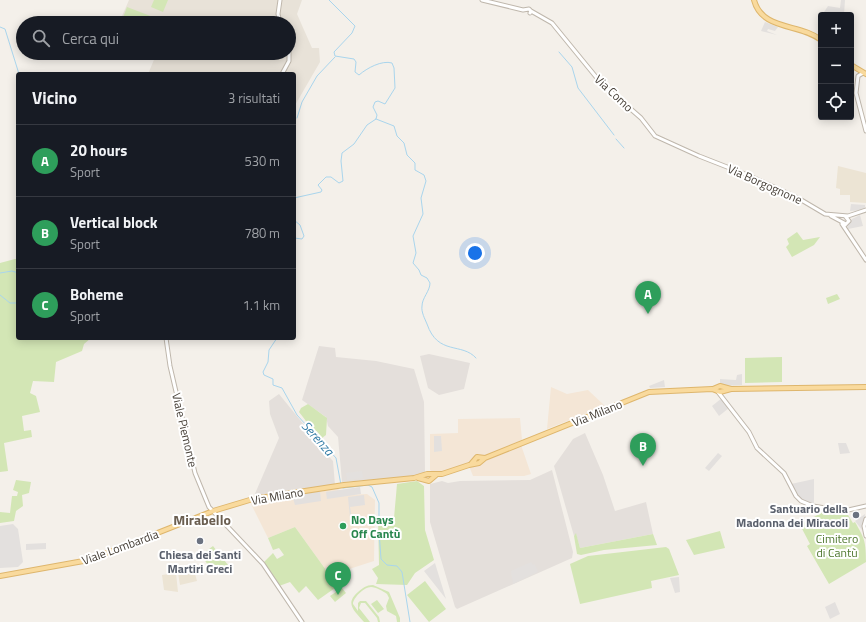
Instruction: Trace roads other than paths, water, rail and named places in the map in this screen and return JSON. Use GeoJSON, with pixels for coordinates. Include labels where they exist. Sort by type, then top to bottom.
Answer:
{"type":"FeatureCollection","features":[{"type":"Feature","properties":{"kind":"main road"},"geometry":{"type":"LineString","coordinates":[[754,0],[757,8],[768,20],[806,32],[818,38]]}},
{"type":"Feature","properties":{"kind":"main road"},"geometry":{"type":"LineString","coordinates":[[855,68],[865,73]]}},
{"type":"Feature","properties":{"kind":"main road","name":"Via Milano"},"geometry":{"type":"LineString","coordinates":[[213,511],[253,499],[344,485],[436,475],[469,465],[650,392],[866,387]]}},
{"type":"Feature","properties":{"kind":"main road","name":"Viale Lombardia"},"geometry":{"type":"LineString","coordinates":[[0,576],[89,560],[213,511]]}},
{"type":"Feature","properties":{"kind":"street"},"geometry":{"type":"LineString","coordinates":[[278,16],[280,0]]}},
{"type":"Feature","properties":{"kind":"street","name":"Via Como"},"geometry":{"type":"LineString","coordinates":[[482,0],[518,8],[541,16],[552,23],[601,83],[641,118],[655,136],[699,156]]}},
{"type":"Feature","properties":{"kind":"street"},"geometry":{"type":"LineString","coordinates":[[283,72],[289,60]]}},
{"type":"Feature","properties":{"kind":"street"},"geometry":{"type":"LineString","coordinates":[[855,68],[858,75],[856,93],[866,131]]}},
{"type":"Feature","properties":{"kind":"street"},"geometry":{"type":"LineString","coordinates":[[858,75],[865,73]]}},
{"type":"Feature","properties":{"kind":"street","name":"Via Borgognone"},"geometry":{"type":"LineString","coordinates":[[699,156],[750,176],[798,198],[830,215],[841,223]]}},
{"type":"Feature","properties":{"kind":"street","name":"Via Borgognone"},"geometry":{"type":"LineString","coordinates":[[830,215],[844,216],[865,212]]}},
{"type":"Feature","properties":{"kind":"street"},"geometry":{"type":"LineString","coordinates":[[843,228],[854,214]]}},
{"type":"Feature","properties":{"kind":"street"},"geometry":{"type":"LineString","coordinates":[[849,220],[844,216],[840,218],[843,228],[866,260]]}},
{"type":"Feature","properties":{"kind":"street"},"geometry":{"type":"LineString","coordinates":[[841,223],[846,224]]}},
{"type":"Feature","properties":{"kind":"street","name":"Viale Piemonte"},"geometry":{"type":"LineString","coordinates":[[166,340],[170,366],[195,473],[209,507],[263,564],[302,622]]}},
{"type":"Feature","properties":{"kind":"street"},"geometry":{"type":"LineString","coordinates":[[719,390],[749,432],[758,448],[784,473],[796,496],[801,501],[813,506],[844,511],[860,506],[866,507]]}},
{"type":"Feature","properties":{"kind":"street"},"geometry":{"type":"LineString","coordinates":[[866,519],[864,528],[866,536]]}},
{"type":"Feature","properties":{"kind":"waterway","name":"Serenza"},"geometry":{"type":"LineString","coordinates":[[296,198],[321,192],[322,190],[318,185],[326,177],[331,177],[339,183],[343,181],[341,161],[342,153],[354,144],[367,125],[376,119],[377,115],[373,107],[375,102],[378,101],[385,104],[395,88],[394,68],[392,63],[388,62],[375,65],[359,75],[355,72],[356,62],[354,59],[335,56],[334,52],[352,33],[355,26],[329,0]]}},
{"type":"Feature","properties":{"kind":"waterway"},"geometry":{"type":"LineString","coordinates":[[0,27],[5,29],[18,72]]}},
{"type":"Feature","properties":{"kind":"waterway"},"geometry":{"type":"LineString","coordinates":[[559,52],[572,67],[578,88],[614,135]]}},
{"type":"Feature","properties":{"kind":"waterway"},"geometry":{"type":"LineString","coordinates":[[297,118],[302,102],[317,76],[335,57]]}},
{"type":"Feature","properties":{"kind":"waterway"},"geometry":{"type":"LineString","coordinates":[[376,119],[394,126],[397,136],[404,143],[407,155],[415,163],[415,170],[424,175],[426,181],[421,198],[423,214],[413,236],[416,253],[413,263],[421,275],[427,278],[430,283],[429,289],[422,303],[424,318],[437,341],[444,345],[464,350],[476,358]]}},
{"type":"Feature","properties":{"kind":"waterway"},"geometry":{"type":"LineString","coordinates":[[616,139],[624,148]]}},
{"type":"Feature","properties":{"kind":"waterway","name":"Serenza"},"geometry":{"type":"LineString","coordinates":[[296,222],[300,225],[304,236],[302,239],[296,238]]}},
{"type":"Feature","properties":{"kind":"waterway"},"geometry":{"type":"LineString","coordinates":[[0,273],[12,271],[16,272]]}},
{"type":"Feature","properties":{"kind":"waterway"},"geometry":{"type":"LineString","coordinates":[[0,295],[10,303],[16,303]]}},
{"type":"Feature","properties":{"kind":"waterway","name":"Serenza"},"geometry":{"type":"LineString","coordinates":[[276,340],[269,350],[268,362],[263,372],[264,375],[273,379],[273,385],[282,388],[297,415],[336,458],[341,485]]}},
{"type":"Feature","properties":{"kind":"waterway","name":"Serenza"},"geometry":{"type":"LineString","coordinates":[[343,488],[368,485],[372,487],[379,503],[379,525]]}},
{"type":"Feature","properties":{"kind":"waterway","name":"Serenza"},"geometry":{"type":"LineString","coordinates":[[379,531],[381,559],[387,565],[397,566],[402,572],[410,622]]}},
{"type":"Feature","properties":{"kind":"place","name":"20 hours"},"geometry":{"type":"Point","coordinates":[648,314]}},
{"type":"Feature","properties":{"kind":"place","name":"Vertical block"},"geometry":{"type":"Point","coordinates":[643,466]}},
{"type":"Feature","properties":{"kind":"place","name":"Santuario della Madonna dei Miracoli"},"geometry":{"type":"Point","coordinates":[856,515]}},
{"type":"Feature","properties":{"kind":"place","name":"No Days Off Cantù"},"geometry":{"type":"Point","coordinates":[343,526]}},
{"type":"Feature","properties":{"kind":"place","name":"Chiesa dei Santi Martiri Greci"},"geometry":{"type":"Point","coordinates":[200,541]}},
{"type":"Feature","properties":{"kind":"place","name":"Boheme"},"geometry":{"type":"Point","coordinates":[338,595]}},
{"type":"Feature","properties":{"kind":"district","name":"Mirabello"},"geometry":{"type":"Point","coordinates":[202,519]}},
{"type":"Feature","properties":{"kind":"park label","name":"Cimitero di Cantù"},"geometry":{"type":"Point","coordinates":[837,545]}}]}
